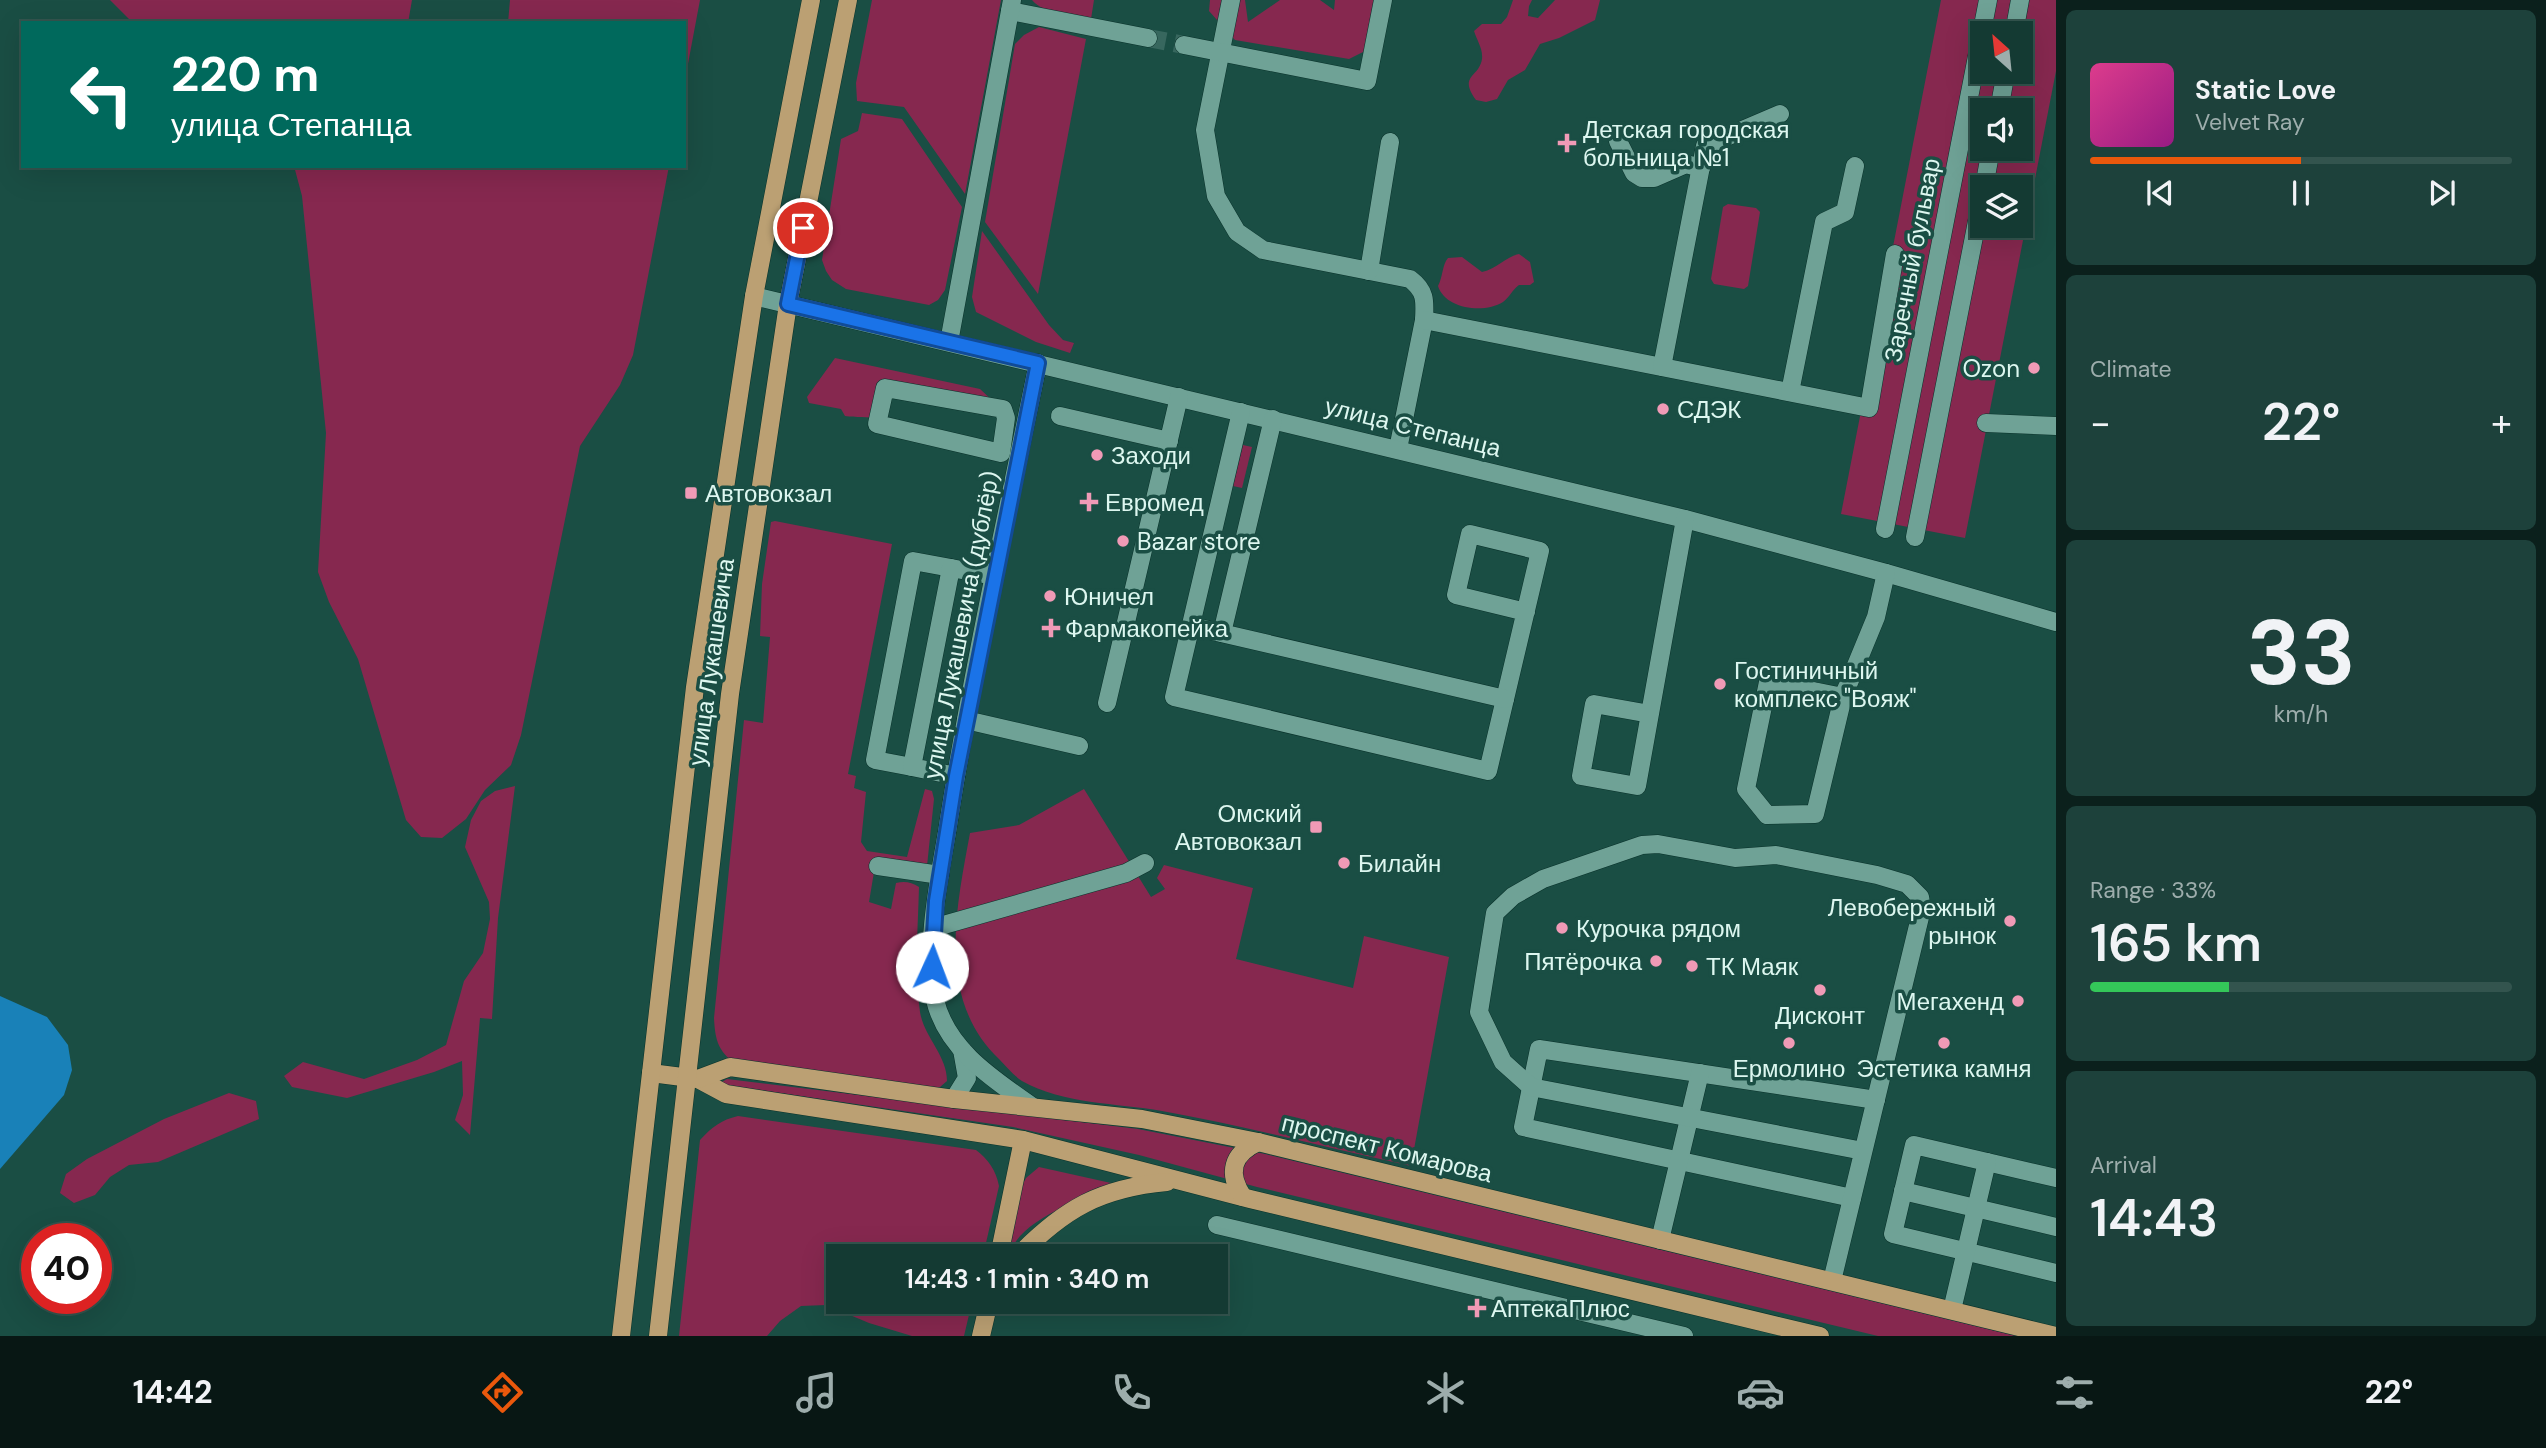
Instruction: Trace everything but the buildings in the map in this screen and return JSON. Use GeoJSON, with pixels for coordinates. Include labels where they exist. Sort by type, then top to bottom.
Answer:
{"type":"FeatureCollection","features":[{"type":"Feature","properties":{"kind":"main road","name":"улица Лукашевича"},"geometry":{"type":"LineString","coordinates":[[621,1336],[695,687],[754,296],[811,0]]}},
{"type":"Feature","properties":{"kind":"main road","name":"улица Лукашевича"},"geometry":{"type":"LineString","coordinates":[[658,1336],[692,1078],[730,694],[788,304],[848,0]]}},
{"type":"Feature","properties":{"kind":"main road","name":"проспект Комарова"},"geometry":{"type":"LineString","coordinates":[[692,1078],[730,1067],[954,1099],[1142,1119],[1258,1142],[2056,1336]]}},
{"type":"Feature","properties":{"kind":"main road","name":"проспект Комарова"},"geometry":{"type":"LineString","coordinates":[[651,1073],[692,1078],[726,1094],[1023,1140],[1243,1197],[1820,1336]]}},
{"type":"Feature","properties":{"kind":"main road"},"geometry":{"type":"LineString","coordinates":[[1001,1244],[1023,1140]]}},
{"type":"Feature","properties":{"kind":"main road"},"geometry":{"type":"LineString","coordinates":[[1243,1197],[1235,1186],[1233,1172],[1237,1159],[1246,1148],[1258,1142]]}},
{"type":"Feature","properties":{"kind":"main road"},"geometry":{"type":"LineString","coordinates":[[1030,1244],[1047,1226],[1088,1201],[1134,1185],[1182,1181]]}},
{"type":"Feature","properties":{"kind":"main road"},"geometry":{"type":"LineString","coordinates":[[981,1336],[986,1314]]}},
{"type":"Feature","properties":{"kind":"street"},"geometry":{"type":"LineString","coordinates":[[1231,0],[1205,130],[1216,196],[1237,232],[1263,250],[1410,279],[1421,287],[1426,299],[1424,320],[1398,449]]}},
{"type":"Feature","properties":{"kind":"street"},"geometry":{"type":"LineString","coordinates":[[1184,45],[1367,81],[1383,0]]}},
{"type":"Feature","properties":{"kind":"street","name":"Заречный бульвар"},"geometry":{"type":"LineString","coordinates":[[1885,529],[1988,0]]}},
{"type":"Feature","properties":{"kind":"street"},"geometry":{"type":"LineString","coordinates":[[2016,21],[2020,0]]}},
{"type":"Feature","properties":{"kind":"street"},"geometry":{"type":"LineString","coordinates":[[949,342],[1011,5],[1147,38]]}},
{"type":"Feature","properties":{"kind":"street"},"geometry":{"type":"LineString","coordinates":[[1661,367],[1705,146],[1780,114]]}},
{"type":"Feature","properties":{"kind":"street"},"geometry":{"type":"LineString","coordinates":[[1618,141],[1634,173],[1642,178],[1654,178],[1686,164],[1701,168]]}},
{"type":"Feature","properties":{"kind":"street"},"geometry":{"type":"LineString","coordinates":[[1368,271],[1390,142]]}},
{"type":"Feature","properties":{"kind":"street"},"geometry":{"type":"LineString","coordinates":[[1790,392],[1824,222],[1845,212],[1854,166]]}},
{"type":"Feature","properties":{"kind":"street"},"geometry":{"type":"LineString","coordinates":[[1915,537],[1973,238]]}},
{"type":"Feature","properties":{"kind":"street"},"geometry":{"type":"LineString","coordinates":[[1424,320],[1869,408],[1895,254]]}},
{"type":"Feature","properties":{"kind":"street","name":"улица Степанца"},"geometry":{"type":"LineString","coordinates":[[754,296],[1685,519],[2056,622]]}},
{"type":"Feature","properties":{"kind":"street","name":"улица Лукашевича (дублёр)"},"geometry":{"type":"LineString","coordinates":[[1032,1107],[986,1074],[962,1050],[944,1025],[935,999],[932,967],[933,928],[956,776],[1038,363]]}},
{"type":"Feature","properties":{"kind":"street"},"geometry":{"type":"LineString","coordinates":[[885,388],[1003,409],[1006,418],[1001,453],[877,424],[885,388]]}},
{"type":"Feature","properties":{"kind":"street"},"geometry":{"type":"LineString","coordinates":[[1107,703],[1179,397]]}},
{"type":"Feature","properties":{"kind":"street"},"geometry":{"type":"LineString","coordinates":[[1241,412],[1174,697],[1488,771],[1526,612],[1540,551],[1470,534],[1456,595],[1526,612]]}},
{"type":"Feature","properties":{"kind":"street"},"geometry":{"type":"LineString","coordinates":[[1060,416],[1169,441]]}},
{"type":"Feature","properties":{"kind":"street"},"geometry":{"type":"LineString","coordinates":[[1222,633],[1273,419]]}},
{"type":"Feature","properties":{"kind":"street"},"geometry":{"type":"LineString","coordinates":[[1986,423],[2056,426]]}},
{"type":"Feature","properties":{"kind":"street"},"geometry":{"type":"LineString","coordinates":[[1650,714],[1594,704],[1581,776],[1637,786],[1650,714],[1685,519]]}},
{"type":"Feature","properties":{"kind":"street"},"geometry":{"type":"LineString","coordinates":[[956,776],[875,760],[913,561],[995,576]]}},
{"type":"Feature","properties":{"kind":"street"},"geometry":{"type":"LineString","coordinates":[[912,767],[951,568]]}},
{"type":"Feature","properties":{"kind":"street"},"geometry":{"type":"LineString","coordinates":[[1843,697],[1768,682],[1746,789],[1767,814],[1815,814],[1843,697],[1876,617],[1886,573]]}},
{"type":"Feature","properties":{"kind":"street"},"geometry":{"type":"LineString","coordinates":[[1191,626],[1505,699]]}},
{"type":"Feature","properties":{"kind":"street"},"geometry":{"type":"LineString","coordinates":[[966,720],[1079,746]]}},
{"type":"Feature","properties":{"kind":"street"},"geometry":{"type":"LineString","coordinates":[[1832,1281],[1922,909],[1920,897],[1907,884],[1856,871],[1776,855],[1735,858],[1658,844],[1642,845],[1543,879],[1513,896],[1495,913],[1479,1012],[1503,1062],[1531,1087],[1863,1151]]}},
{"type":"Feature","properties":{"kind":"street"},"geometry":{"type":"LineString","coordinates":[[933,928],[1126,873],[1145,863]]}},
{"type":"Feature","properties":{"kind":"street"},"geometry":{"type":"LineString","coordinates":[[878,866],[940,875]]}},
{"type":"Feature","properties":{"kind":"street"},"geometry":{"type":"LineString","coordinates":[[1852,1198],[1523,1127],[1539,1049],[1876,1100]]}},
{"type":"Feature","properties":{"kind":"street"},"geometry":{"type":"LineString","coordinates":[[954,1099],[967,1077],[962,1050]]}},
{"type":"Feature","properties":{"kind":"street"},"geometry":{"type":"LineString","coordinates":[[1660,1240],[1700,1073]]}},
{"type":"Feature","properties":{"kind":"street"},"geometry":{"type":"LineString","coordinates":[[2056,1178],[1914,1145],[1892,1234],[2056,1273]]}},
{"type":"Feature","properties":{"kind":"street"},"geometry":{"type":"LineString","coordinates":[[1952,1310],[1987,1162]]}},
{"type":"Feature","properties":{"kind":"street"},"geometry":{"type":"LineString","coordinates":[[1903,1191],[2056,1227]]}},
{"type":"Feature","properties":{"kind":"street"},"geometry":{"type":"LineString","coordinates":[[1217,1225],[1684,1336]]}},
{"type":"Feature","properties":{"kind":"shaded area"},"geometry":{"type":"Polygon","coordinates":[[[110,0],[412,0],[408,21],[131,21],[110,0]]]}},
{"type":"Feature","properties":{"kind":"shaded area"},"geometry":{"type":"Polygon","coordinates":[[[510,0],[700,0],[686,74],[686,21],[508,21],[510,0]]]}},
{"type":"Feature","properties":{"kind":"shaded area"},"geometry":{"type":"Polygon","coordinates":[[[872,0],[1001,0],[965,194],[904,107],[857,101],[856,83],[872,0]]]}},
{"type":"Feature","properties":{"kind":"shaded area"},"geometry":{"type":"Polygon","coordinates":[[[1032,0],[1094,0],[1091,19],[1051,12],[1032,0]]]}},
{"type":"Feature","properties":{"kind":"shaded area"},"geometry":{"type":"Polygon","coordinates":[[[1210,0],[1245,0],[1248,22],[1280,0],[1320,0],[1334,10],[1335,0],[1377,0],[1367,50],[1349,59],[1235,40],[1209,11],[1210,0]]]}},
{"type":"Feature","properties":{"kind":"shaded area"},"geometry":{"type":"Polygon","coordinates":[[[1513,0],[1532,0],[1528,16],[1538,18],[1555,0],[1600,0],[1595,20],[1540,44],[1525,70],[1508,80],[1497,99],[1486,102],[1476,100],[1469,81],[1480,65],[1482,55],[1474,31],[1482,24],[1501,24],[1507,17],[1513,0]]]}},
{"type":"Feature","properties":{"kind":"shaded area"},"geometry":{"type":"Polygon","coordinates":[[[1941,0],[2056,0],[2056,71],[2033,189],[2033,175],[1970,175],[1970,238],[2023,238],[1965,538],[1841,514],[1941,0]]]}},
{"type":"Feature","properties":{"kind":"shaded area"},"geometry":{"type":"Polygon","coordinates":[[[1039,27],[1086,39],[1038,294],[985,222],[1015,44],[1024,35],[1039,27]]]}},
{"type":"Feature","properties":{"kind":"shaded area"},"geometry":{"type":"Polygon","coordinates":[[[862,113],[902,119],[962,207],[945,290],[938,300],[929,305],[846,289],[832,280],[822,260],[841,139],[858,131],[862,113]]]}},
{"type":"Feature","properties":{"kind":"shaded area"},"geometry":{"type":"Polygon","coordinates":[[[295,168],[669,168],[633,355],[620,385],[580,446],[521,735],[511,765],[485,790],[466,819],[442,838],[421,837],[406,820],[358,659],[329,602],[318,572],[326,433],[302,196],[295,168]]]}},
{"type":"Feature","properties":{"kind":"shaded area"},"geometry":{"type":"Polygon","coordinates":[[[1728,204],[1756,208],[1760,212],[1748,286],[1744,289],[1714,284],[1711,279],[1723,207],[1728,204]]]}},
{"type":"Feature","properties":{"kind":"shaded area"},"geometry":{"type":"Polygon","coordinates":[[[982,231],[1049,325],[1063,340],[1074,343],[1070,353],[1036,342],[976,312],[972,297],[982,231]]]}},
{"type":"Feature","properties":{"kind":"shaded area"},"geometry":{"type":"Polygon","coordinates":[[[1519,254],[1530,262],[1534,282],[1530,285],[1519,285],[1495,306],[1476,308],[1457,304],[1448,300],[1438,286],[1448,258],[1462,257],[1482,272],[1519,254]]]}},
{"type":"Feature","properties":{"kind":"shaded area"},"geometry":{"type":"Polygon","coordinates":[[[835,358],[980,389],[994,402],[885,388],[878,419],[845,416],[841,409],[809,403],[807,397],[835,358]]]}},
{"type":"Feature","properties":{"kind":"shaded area"},"geometry":{"type":"Polygon","coordinates":[[[1243,445],[1252,447],[1242,488],[1233,486],[1243,445]]]}},
{"type":"Feature","properties":{"kind":"shaded area"},"geometry":{"type":"Polygon","coordinates":[[[771,522],[892,544],[848,774],[856,776],[854,788],[866,792],[861,842],[867,851],[907,857],[925,789],[932,791],[934,799],[927,866],[874,872],[869,902],[891,909],[896,883],[908,882],[919,887],[918,997],[922,1021],[940,1054],[946,1072],[947,1081],[940,1087],[926,1090],[732,1061],[723,1052],[716,1037],[714,1018],[744,720],[763,723],[770,637],[760,636],[762,584],[771,522]]]}},
{"type":"Feature","properties":{"kind":"shaded area"},"geometry":{"type":"Polygon","coordinates":[[[515,786],[498,918],[492,1019],[480,1018],[470,1135],[455,1120],[463,1095],[462,1061],[347,1098],[292,1087],[284,1076],[303,1062],[364,1079],[417,1060],[446,1045],[464,981],[483,953],[490,919],[489,902],[465,847],[471,820],[481,801],[495,791],[515,786]]]}},
{"type":"Feature","properties":{"kind":"shaded area"},"geometry":{"type":"Polygon","coordinates":[[[1084,789],[1151,897],[1165,889],[1157,878],[1164,865],[1253,888],[1236,959],[1353,988],[1364,936],[1449,957],[1411,1166],[1193,1117],[1054,1094],[1022,1081],[999,1059],[979,1035],[966,1009],[958,981],[956,922],[970,833],[1019,825],[1084,789]]]}},
{"type":"Feature","properties":{"kind":"shaded area"},"geometry":{"type":"Polygon","coordinates":[[[727,1079],[1138,1129],[1265,1154],[2016,1336],[1878,1336],[1257,1187],[1139,1155],[1013,1127],[726,1085],[722,1082],[727,1079]]]}},
{"type":"Feature","properties":{"kind":"shaded area"},"geometry":{"type":"Polygon","coordinates":[[[229,1093],[256,1101],[259,1119],[158,1162],[129,1165],[110,1177],[95,1195],[74,1203],[60,1193],[66,1174],[87,1159],[164,1119],[229,1093]]]}},
{"type":"Feature","properties":{"kind":"shaded area"},"geometry":{"type":"Polygon","coordinates":[[[738,1116],[976,1150],[994,1170],[999,1186],[986,1244],[826,1244],[826,1305],[801,1306],[780,1321],[767,1336],[679,1336],[700,1140],[727,1120],[738,1116]]]}},
{"type":"Feature","properties":{"kind":"shaded area"},"geometry":{"type":"Polygon","coordinates":[[[1039,1167],[1120,1185],[1046,1216],[1011,1244],[1009,1241],[1021,1187],[1026,1178],[1039,1167]]]}},
{"type":"Feature","properties":{"kind":"shaded area"},"geometry":{"type":"Polygon","coordinates":[[[848,1314],[969,1314],[964,1336],[912,1336],[848,1314]]]}},
{"type":"Feature","properties":{"kind":"water"},"geometry":{"type":"Polygon","coordinates":[[[0,996],[47,1017],[68,1045],[72,1070],[64,1095],[0,1169],[0,996]]]}},
{"type":"Feature","properties":{"kind":"tunnel"},"geometry":{"type":"LineString","coordinates":[[1148,38],[1184,45]]}},
{"type":"Feature","properties":{"kind":"place","name":"Детская городская больница №1"},"geometry":{"type":"Point","coordinates":[1567,143]}},
{"type":"Feature","properties":{"kind":"place","name":"Ozon"},"geometry":{"type":"Point","coordinates":[2034,368]}},
{"type":"Feature","properties":{"kind":"place","name":"СДЭК"},"geometry":{"type":"Point","coordinates":[1663,409]}},
{"type":"Feature","properties":{"kind":"place","name":"Заходи"},"geometry":{"type":"Point","coordinates":[1097,455]}},
{"type":"Feature","properties":{"kind":"place","name":"Автовокзал"},"geometry":{"type":"Point","coordinates":[691,493]}},
{"type":"Feature","properties":{"kind":"place","name":"Евромед"},"geometry":{"type":"Point","coordinates":[1089,502]}},
{"type":"Feature","properties":{"kind":"place","name":"Bazar store"},"geometry":{"type":"Point","coordinates":[1123,541]}},
{"type":"Feature","properties":{"kind":"place","name":"Юничел"},"geometry":{"type":"Point","coordinates":[1050,596]}},
{"type":"Feature","properties":{"kind":"place","name":"Фармакопейка"},"geometry":{"type":"Point","coordinates":[1051,628]}},
{"type":"Feature","properties":{"kind":"place","name":"Гостиничный комплекс \"Вояж\""},"geometry":{"type":"Point","coordinates":[1720,684]}},
{"type":"Feature","properties":{"kind":"place","name":"Омский Автовокзал"},"geometry":{"type":"Point","coordinates":[1316,827]}},
{"type":"Feature","properties":{"kind":"place","name":"Билайн"},"geometry":{"type":"Point","coordinates":[1344,863]}},
{"type":"Feature","properties":{"kind":"place","name":"Левобережный рынок"},"geometry":{"type":"Point","coordinates":[2010,921]}},
{"type":"Feature","properties":{"kind":"place","name":"Курочка рядом"},"geometry":{"type":"Point","coordinates":[1562,928]}},
{"type":"Feature","properties":{"kind":"place","name":"Пятёрочка"},"geometry":{"type":"Point","coordinates":[1656,961]}},
{"type":"Feature","properties":{"kind":"place","name":"ТК Маяк"},"geometry":{"type":"Point","coordinates":[1692,966]}},
{"type":"Feature","properties":{"kind":"place","name":"Дисконт"},"geometry":{"type":"Point","coordinates":[1820,990]}},
{"type":"Feature","properties":{"kind":"place","name":"Мегахенд"},"geometry":{"type":"Point","coordinates":[2018,1001]}},
{"type":"Feature","properties":{"kind":"place","name":"Ермолино"},"geometry":{"type":"Point","coordinates":[1789,1043]}},
{"type":"Feature","properties":{"kind":"place","name":"Эстетика камня"},"geometry":{"type":"Point","coordinates":[1944,1043]}},
{"type":"Feature","properties":{"kind":"place","name":"АптекаПлюс"},"geometry":{"type":"Point","coordinates":[1477,1308]}},
{"type":"Feature","properties":{"kind":"route"},"geometry":{"type":"LineString","coordinates":[[803,228],[788,304],[1038,363],[956,776],[936,901],[932,967]]}}]}
